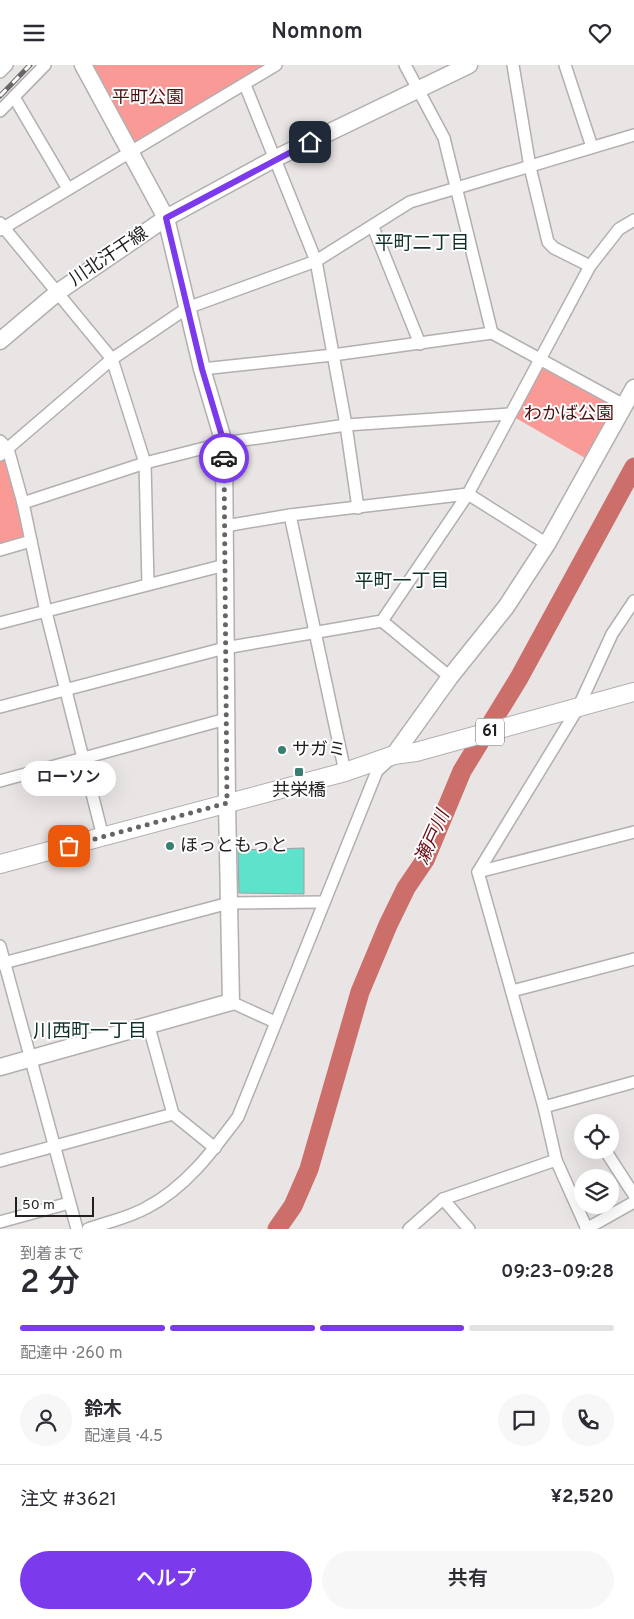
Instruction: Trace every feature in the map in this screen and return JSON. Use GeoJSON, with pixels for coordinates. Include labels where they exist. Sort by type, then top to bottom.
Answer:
{"type":"FeatureCollection","features":[{"type":"Feature","properties":{"kind":"main road","name":"61"},"geometry":{"type":"LineString","coordinates":[[0,865],[345,772],[394,755],[416,752],[634,693]]}},
{"type":"Feature","properties":{"kind":"street"},"geometry":{"type":"LineString","coordinates":[[0,72],[7,65]]}},
{"type":"Feature","properties":{"kind":"street"},"geometry":{"type":"LineString","coordinates":[[0,111],[45,65]]}},
{"type":"Feature","properties":{"kind":"street"},"geometry":{"type":"LineString","coordinates":[[83,65],[128,153],[166,218],[202,369],[224,443],[228,903],[231,1002]]}},
{"type":"Feature","properties":{"kind":"street"},"geometry":{"type":"LineString","coordinates":[[148,584],[145,463],[112,359],[1,226],[68,189],[276,65]]}},
{"type":"Feature","properties":{"kind":"street"},"geometry":{"type":"LineString","coordinates":[[405,65],[444,139],[492,333]]}},
{"type":"Feature","properties":{"kind":"street","name":"川北汗干線"},"geometry":{"type":"LineString","coordinates":[[0,341],[58,292],[166,218],[274,159],[469,65]]}},
{"type":"Feature","properties":{"kind":"street"},"geometry":{"type":"LineString","coordinates":[[513,65],[530,167],[548,241],[554,248],[590,266]]}},
{"type":"Feature","properties":{"kind":"street"},"geometry":{"type":"LineString","coordinates":[[565,65],[592,147]]}},
{"type":"Feature","properties":{"kind":"street"},"geometry":{"type":"LineString","coordinates":[[245,85],[316,261],[346,425],[358,508]]}},
{"type":"Feature","properties":{"kind":"street"},"geometry":{"type":"LineString","coordinates":[[14,97],[68,189]]}},
{"type":"Feature","properties":{"kind":"street"},"geometry":{"type":"LineString","coordinates":[[104,837],[82,759],[46,612],[23,503],[3,449],[112,359],[187,307],[316,261],[373,227],[410,202],[634,135]]}},
{"type":"Feature","properties":{"kind":"street"},"geometry":{"type":"LineString","coordinates":[[0,707],[225,648],[382,621],[468,494],[590,266],[619,229],[634,220]]}},
{"type":"Feature","properties":{"kind":"street"},"geometry":{"type":"LineString","coordinates":[[373,227],[420,343]]}},
{"type":"Feature","properties":{"kind":"street"},"geometry":{"type":"LineString","coordinates":[[202,369],[333,355],[492,333],[624,405]]}},
{"type":"Feature","properties":{"kind":"street"},"geometry":{"type":"LineString","coordinates":[[88,1229],[145,1209],[174,1190],[215,1148],[238,1117],[377,771],[394,755],[450,677],[506,607],[547,544],[634,388]]}},
{"type":"Feature","properties":{"kind":"street"},"geometry":{"type":"LineString","coordinates":[[23,503],[145,463],[224,443],[346,425],[510,413]]}},
{"type":"Feature","properties":{"kind":"street"},"geometry":{"type":"LineString","coordinates":[[224,526],[290,515],[468,494],[547,544]]}},
{"type":"Feature","properties":{"kind":"street"},"geometry":{"type":"LineString","coordinates":[[290,515],[345,772]]}},
{"type":"Feature","properties":{"kind":"street"},"geometry":{"type":"LineString","coordinates":[[0,550],[31,541]]}},
{"type":"Feature","properties":{"kind":"street"},"geometry":{"type":"LineString","coordinates":[[0,623],[225,565]]}},
{"type":"Feature","properties":{"kind":"street"},"geometry":{"type":"LineString","coordinates":[[634,601],[612,634],[478,872],[544,1107],[556,1160],[586,1229],[634,1202]]}},
{"type":"Feature","properties":{"kind":"street"},"geometry":{"type":"LineString","coordinates":[[382,621],[450,677]]}},
{"type":"Feature","properties":{"kind":"street"},"geometry":{"type":"LineString","coordinates":[[0,781],[226,719]]}},
{"type":"Feature","properties":{"kind":"street"},"geometry":{"type":"LineString","coordinates":[[478,872],[634,832]]}},
{"type":"Feature","properties":{"kind":"street"},"geometry":{"type":"LineString","coordinates":[[2,964],[228,903],[324,902]]}},
{"type":"Feature","properties":{"kind":"street"},"geometry":{"type":"LineString","coordinates":[[0,946],[2,964],[30,1059],[68,1203],[77,1229]]}},
{"type":"Feature","properties":{"kind":"street"},"geometry":{"type":"LineString","coordinates":[[512,991],[634,959]]}},
{"type":"Feature","properties":{"kind":"street"},"geometry":{"type":"LineString","coordinates":[[0,1067],[149,1027],[231,1002],[275,1022]]}},
{"type":"Feature","properties":{"kind":"street"},"geometry":{"type":"LineString","coordinates":[[149,1027],[173,1115],[215,1148]]}},
{"type":"Feature","properties":{"kind":"street"},"geometry":{"type":"LineString","coordinates":[[544,1107],[634,1082]]}},
{"type":"Feature","properties":{"kind":"street"},"geometry":{"type":"LineString","coordinates":[[0,1161],[173,1115]]}},
{"type":"Feature","properties":{"kind":"street"},"geometry":{"type":"LineString","coordinates":[[611,1159],[634,1195]]}},
{"type":"Feature","properties":{"kind":"street"},"geometry":{"type":"LineString","coordinates":[[409,1229],[443,1199],[556,1160]]}},
{"type":"Feature","properties":{"kind":"street"},"geometry":{"type":"LineString","coordinates":[[443,1199],[469,1229]]}},
{"type":"Feature","properties":{"kind":"street"},"geometry":{"type":"LineString","coordinates":[[0,1222],[68,1203]]}},
{"type":"Feature","properties":{"kind":"green space","name":"平町公園"},"geometry":{"type":"Polygon","coordinates":[[[92,65],[269,65],[134,145],[92,65]]]}},
{"type":"Feature","properties":{"kind":"green space","name":"わかば公園"},"geometry":{"type":"Polygon","coordinates":[[[542,364],[620,407],[592,462],[514,417],[542,364]]]}},
{"type":"Feature","properties":{"kind":"green space"},"geometry":{"type":"Polygon","coordinates":[[[6,455],[25,539],[0,545],[0,459],[6,455]]]}},
{"type":"Feature","properties":{"kind":"building"},"geometry":{"type":"Polygon","coordinates":[[[304,848],[304,894],[239,893],[238,850],[304,848]]]}},
{"type":"Feature","properties":{"kind":"waterway","name":"瀬戸川"},"geometry":{"type":"LineString","coordinates":[[277,1229],[293,1206],[309,1169],[360,992],[388,925],[406,888],[425,860],[462,771],[519,678],[634,467]]}},
{"type":"Feature","properties":{"kind":"railway"},"geometry":{"type":"LineString","coordinates":[[0,96],[30,65]]}},
{"type":"Feature","properties":{"kind":"way so far"},"geometry":{"type":"LineString","coordinates":[[69,846],[227,803],[224,458]]}},
{"type":"Feature","properties":{"kind":"place","name":"サガミ"},"geometry":{"type":"Point","coordinates":[282,750]}},
{"type":"Feature","properties":{"kind":"place","name":"共栄橋"},"geometry":{"type":"Point","coordinates":[299,772]}},
{"type":"Feature","properties":{"kind":"place","name":"ローソン"},"geometry":{"type":"Point","coordinates":[69,846]}},
{"type":"Feature","properties":{"kind":"place","name":"ほっともっと"},"geometry":{"type":"Point","coordinates":[170,846]}},
{"type":"Feature","properties":{"kind":"district","name":"平町二丁目"},"geometry":{"type":"Point","coordinates":[422,244]}},
{"type":"Feature","properties":{"kind":"district","name":"平町一丁目"},"geometry":{"type":"Point","coordinates":[402,582]}},
{"type":"Feature","properties":{"kind":"district","name":"川西町一丁目"},"geometry":{"type":"Point","coordinates":[90,1032]}},
{"type":"Feature","properties":{"kind":"route"},"geometry":{"type":"LineString","coordinates":[[224,458],[224,443],[202,369],[166,218],[274,159],[310,142]]}}]}
